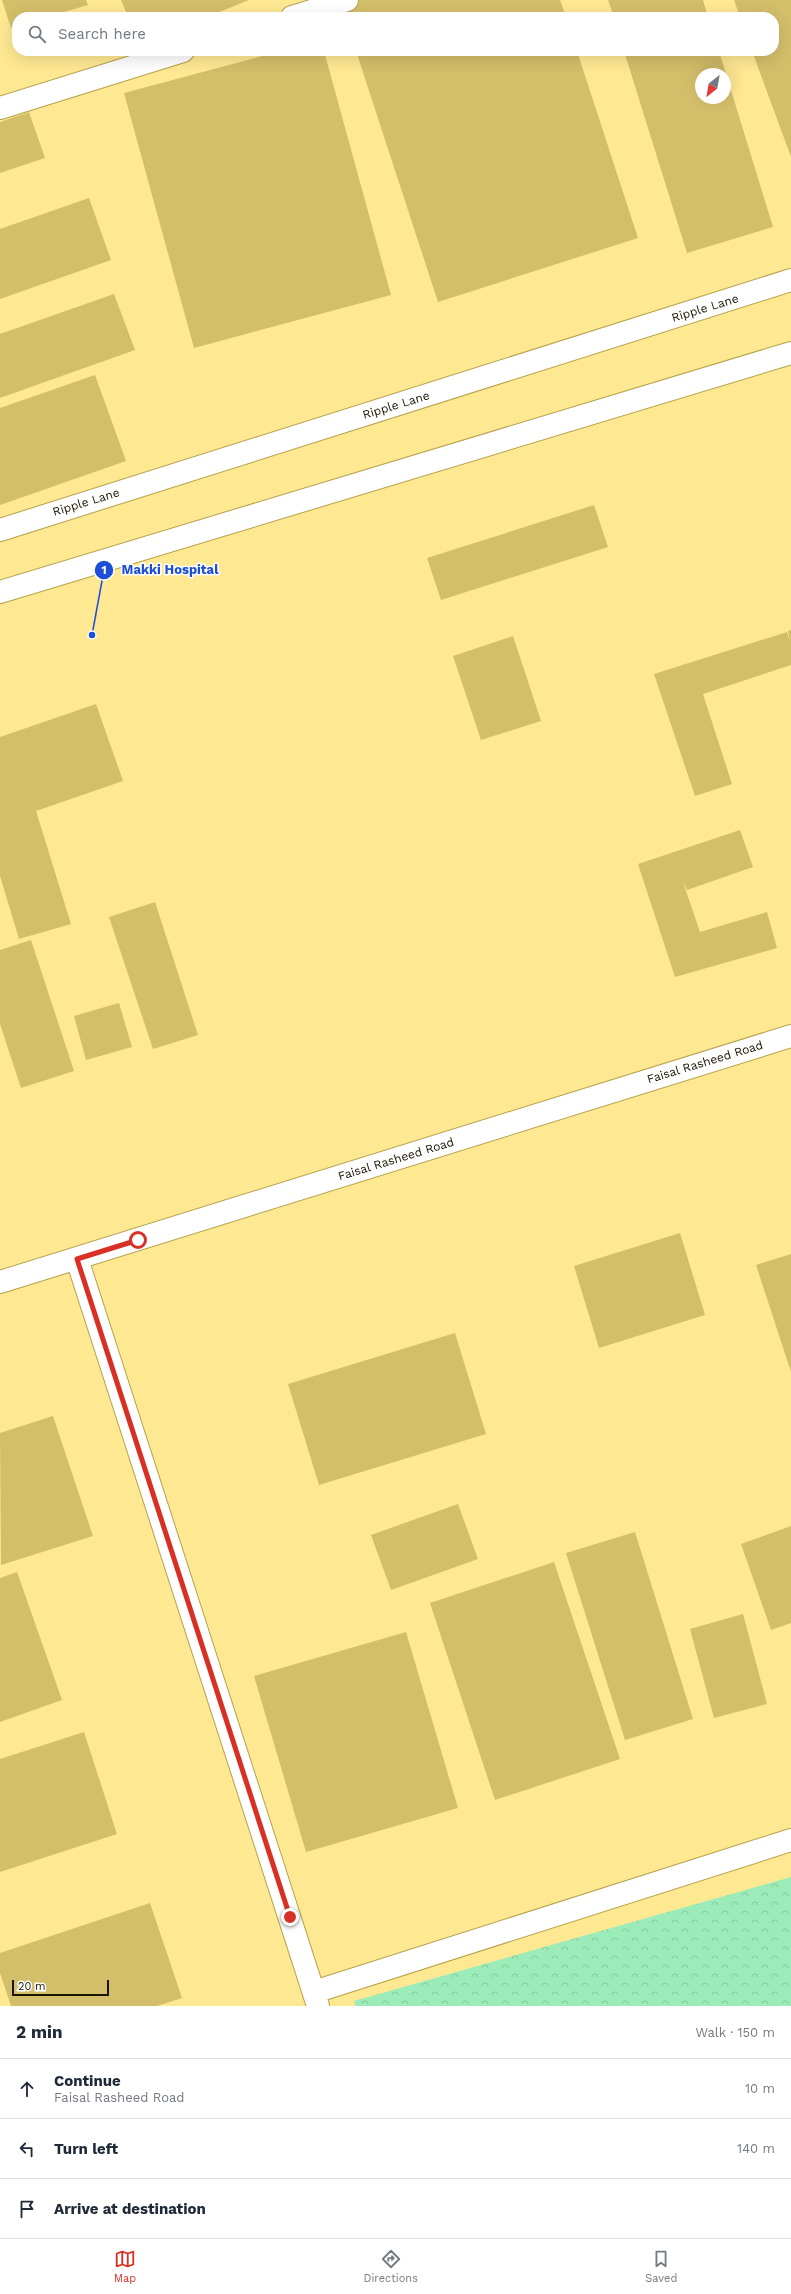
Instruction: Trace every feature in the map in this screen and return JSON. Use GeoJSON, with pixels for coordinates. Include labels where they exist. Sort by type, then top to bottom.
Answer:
{"type":"FeatureCollection","features":[{"type":"Feature","properties":{"kind":"street"},"geometry":{"type":"LineString","coordinates":[[308,12],[347,0]]}},
{"type":"Feature","properties":{"kind":"street"},"geometry":{"type":"LineString","coordinates":[[0,108],[167,56]]}},
{"type":"Feature","properties":{"kind":"street","name":"Ripple Lane"},"geometry":{"type":"LineString","coordinates":[[0,530],[791,280]]}},
{"type":"Feature","properties":{"kind":"street"},"geometry":{"type":"LineString","coordinates":[[0,592],[791,353]]}},
{"type":"Feature","properties":{"kind":"street","name":"Faisal Rasheed Road"},"geometry":{"type":"LineString","coordinates":[[0,1282],[791,1036]]}},
{"type":"Feature","properties":{"kind":"street"},"geometry":{"type":"LineString","coordinates":[[77,1259],[316,1999],[791,1840]]}},
{"type":"Feature","properties":{"kind":"green space"},"geometry":{"type":"Polygon","coordinates":[[[791,1877],[791,2006],[356,2006],[354,2001],[791,1877]]]}},
{"type":"Feature","properties":{"kind":"building"},"geometry":{"type":"Polygon","coordinates":[[[2,0],[86,0],[88,5],[64,12],[12,12],[11,28],[2,0]]]}},
{"type":"Feature","properties":{"kind":"building"},"geometry":{"type":"Polygon","coordinates":[[[121,0],[249,0],[219,12],[126,12],[121,0]]]}},
{"type":"Feature","properties":{"kind":"building"},"geometry":{"type":"Polygon","coordinates":[[[339,0],[560,0],[564,12],[343,12],[339,0]]]}},
{"type":"Feature","properties":{"kind":"building"},"geometry":{"type":"Polygon","coordinates":[[[608,0],[703,0],[707,12],[612,12],[608,0]]]}},
{"type":"Feature","properties":{"kind":"building"},"geometry":{"type":"Polygon","coordinates":[[[734,0],[791,0],[791,157],[754,56],[779,56],[779,12],[738,12],[734,0]]]}},
{"type":"Feature","properties":{"kind":"building"},"geometry":{"type":"Polygon","coordinates":[[[262,56],[325,56],[391,295],[194,348],[124,93],[262,56]]]}},
{"type":"Feature","properties":{"kind":"building"},"geometry":{"type":"Polygon","coordinates":[[[358,56],[579,56],[638,238],[438,302],[358,56]]]}},
{"type":"Feature","properties":{"kind":"building"},"geometry":{"type":"Polygon","coordinates":[[[626,56],[721,56],[724,68],[695,68],[695,104],[731,104],[731,90],[773,227],[687,253],[626,56]]]}},
{"type":"Feature","properties":{"kind":"building"},"geometry":{"type":"Polygon","coordinates":[[[29,112],[45,158],[0,173],[0,122],[29,112]]]}},
{"type":"Feature","properties":{"kind":"building"},"geometry":{"type":"Polygon","coordinates":[[[89,198],[111,260],[0,299],[0,229],[89,198]]]}},
{"type":"Feature","properties":{"kind":"building"},"geometry":{"type":"Polygon","coordinates":[[[114,294],[135,350],[0,398],[0,334],[114,294]]]}},
{"type":"Feature","properties":{"kind":"building"},"geometry":{"type":"Polygon","coordinates":[[[95,375],[126,461],[0,505],[0,408],[95,375]]]}},
{"type":"Feature","properties":{"kind":"building"},"geometry":{"type":"Polygon","coordinates":[[[594,505],[608,547],[441,600],[427,558],[594,505]]]}},
{"type":"Feature","properties":{"kind":"building"},"geometry":{"type":"Polygon","coordinates":[[[791,630],[791,665],[703,694],[732,784],[695,796],[654,674],[787,632],[790,641],[788,631],[791,630]]]}},
{"type":"Feature","properties":{"kind":"building"},"geometry":{"type":"Polygon","coordinates":[[[513,636],[541,721],[481,740],[453,656],[513,636]]]}},
{"type":"Feature","properties":{"kind":"building"},"geometry":{"type":"Polygon","coordinates":[[[96,704],[123,781],[36,811],[71,924],[19,939],[0,876],[0,737],[96,704]]]}},
{"type":"Feature","properties":{"kind":"building"},"geometry":{"type":"Polygon","coordinates":[[[740,830],[753,867],[687,890],[683,882],[700,932],[767,912],[777,948],[675,977],[638,864],[740,830]]]}},
{"type":"Feature","properties":{"kind":"building"},"geometry":{"type":"Polygon","coordinates":[[[155,902],[198,1035],[153,1049],[109,917],[155,902]]]}},
{"type":"Feature","properties":{"kind":"building"},"geometry":{"type":"Polygon","coordinates":[[[31,940],[74,1071],[21,1088],[0,1024],[0,950],[31,940]]]}},
{"type":"Feature","properties":{"kind":"building"},"geometry":{"type":"Polygon","coordinates":[[[119,1003],[132,1047],[86,1060],[74,1016],[119,1003]]]}},
{"type":"Feature","properties":{"kind":"building"},"geometry":{"type":"Polygon","coordinates":[[[680,1233],[705,1315],[599,1348],[574,1266],[680,1233]]]}},
{"type":"Feature","properties":{"kind":"building"},"geometry":{"type":"Polygon","coordinates":[[[791,1254],[791,1372],[756,1265],[791,1254]]]}},
{"type":"Feature","properties":{"kind":"building"},"geometry":{"type":"Polygon","coordinates":[[[455,1333],[486,1434],[319,1485],[288,1384],[455,1333]]]}},
{"type":"Feature","properties":{"kind":"building"},"geometry":{"type":"Polygon","coordinates":[[[53,1416],[93,1536],[1,1565],[0,1433],[53,1416]]]}},
{"type":"Feature","properties":{"kind":"building"},"geometry":{"type":"Polygon","coordinates":[[[458,1504],[478,1559],[391,1590],[371,1535],[458,1504]]]}},
{"type":"Feature","properties":{"kind":"building"},"geometry":{"type":"Polygon","coordinates":[[[791,1526],[791,1623],[771,1630],[741,1544],[791,1526]]]}},
{"type":"Feature","properties":{"kind":"building"},"geometry":{"type":"Polygon","coordinates":[[[635,1532],[693,1719],[625,1740],[566,1553],[635,1532]]]}},
{"type":"Feature","properties":{"kind":"building"},"geometry":{"type":"Polygon","coordinates":[[[554,1562],[620,1759],[495,1800],[430,1603],[554,1562]]]}},
{"type":"Feature","properties":{"kind":"building"},"geometry":{"type":"Polygon","coordinates":[[[17,1572],[62,1700],[0,1722],[0,1578],[17,1572]]]}},
{"type":"Feature","properties":{"kind":"building"},"geometry":{"type":"Polygon","coordinates":[[[743,1614],[767,1704],[714,1718],[690,1629],[743,1614]]]}},
{"type":"Feature","properties":{"kind":"building"},"geometry":{"type":"Polygon","coordinates":[[[406,1632],[458,1808],[306,1852],[254,1676],[406,1632]]]}},
{"type":"Feature","properties":{"kind":"building"},"geometry":{"type":"Polygon","coordinates":[[[84,1732],[117,1834],[0,1872],[0,1759],[84,1732]]]}},
{"type":"Feature","properties":{"kind":"building"},"geometry":{"type":"Polygon","coordinates":[[[150,1903],[182,1998],[157,2006],[11,2006],[0,1973],[0,1953],[150,1903]]]}},
{"type":"Feature","properties":{"kind":"place","name":"Makki Hospital"},"geometry":{"type":"Point","coordinates":[92,635]}},
{"type":"Feature","properties":{"kind":"route"},"geometry":{"type":"LineString","coordinates":[[138,1240],[77,1259],[290,1917]]}}]}
